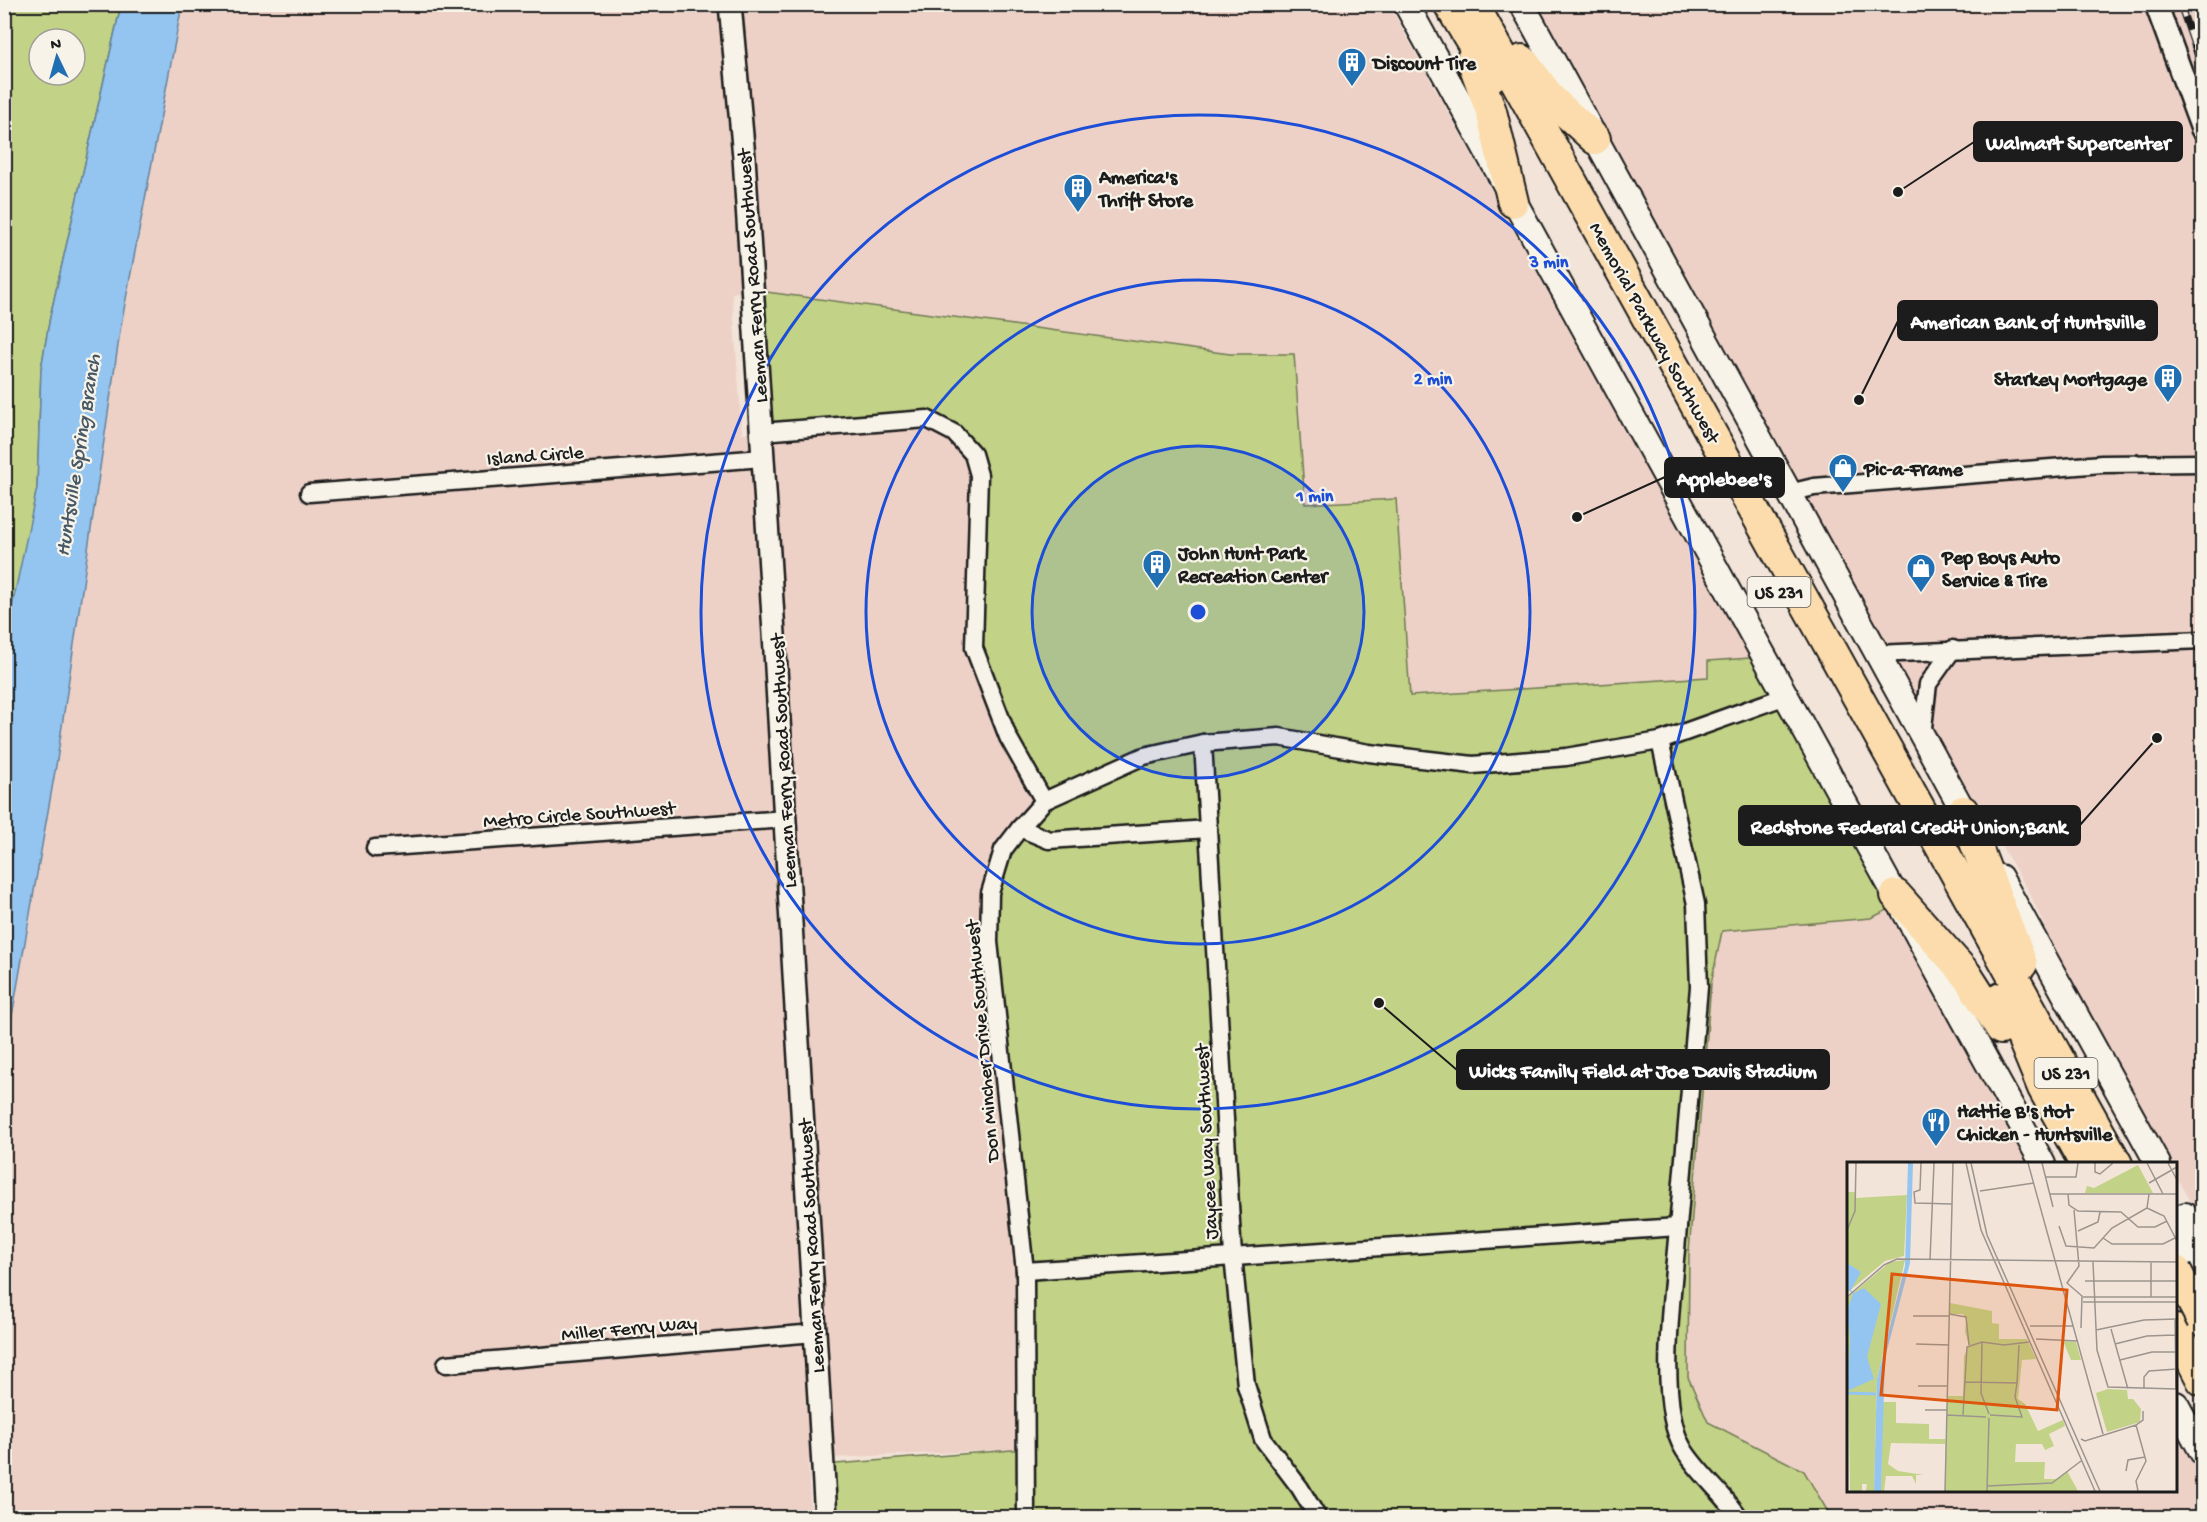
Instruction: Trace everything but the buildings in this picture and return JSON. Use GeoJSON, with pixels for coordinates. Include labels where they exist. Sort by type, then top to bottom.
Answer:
{"type":"FeatureCollection","features":[{"type":"Feature","properties":{"kind":"highway"},"geometry":{"type":"LineString","coordinates":[[1466,10],[1513,202]]}},
{"type":"Feature","properties":{"kind":"highway"},"geometry":{"type":"LineString","coordinates":[[1466,10],[1551,99],[1595,139]]}},
{"type":"Feature","properties":{"kind":"highway","name":"Memorial Parkway Southwest"},"geometry":{"type":"LineString","coordinates":[[1466,10],[2116,1162]]}},
{"type":"Feature","properties":{"kind":"highway","name":"Memorial Parkway Southwest"},"geometry":{"type":"LineString","coordinates":[[1466,10],[1512,109],[2020,1032],[2043,1088],[2084,1162]]}},
{"type":"Feature","properties":{"kind":"highway"},"geometry":{"type":"LineString","coordinates":[[1963,811],[2024,970],[2036,1019]]}},
{"type":"Feature","properties":{"kind":"highway"},"geometry":{"type":"LineString","coordinates":[[1896,895],[1966,974],[1997,1024],[2043,1088]]}},
{"type":"Feature","properties":{"kind":"highway"},"geometry":{"type":"LineString","coordinates":[[2177,1275],[2202,1320]]}},
{"type":"Feature","properties":{"kind":"highway"},"geometry":{"type":"LineString","coordinates":[[2177,1334],[2202,1380]]}},
{"type":"Feature","properties":{"kind":"main road"},"geometry":{"type":"LineString","coordinates":[[1406,4],[2042,1162]]}},
{"type":"Feature","properties":{"kind":"main road"},"geometry":{"type":"LineString","coordinates":[[1522,4],[1876,654],[2157,1162]]}},
{"type":"Feature","properties":{"kind":"main road"},"geometry":{"type":"LineString","coordinates":[[2180,1207],[2202,1248]]}},
{"type":"Feature","properties":{"kind":"main road"},"geometry":{"type":"LineString","coordinates":[[2177,1279],[2186,1269],[2190,1255],[2180,1207]]}},
{"type":"Feature","properties":{"kind":"main road"},"geometry":{"type":"LineString","coordinates":[[2177,1323],[2202,1311]]}},
{"type":"Feature","properties":{"kind":"main road"},"geometry":{"type":"LineString","coordinates":[[2177,1408],[2202,1452]]}},
{"type":"Feature","properties":{"kind":"street","name":"Leeman Ferry Road Southwest"},"geometry":{"type":"LineString","coordinates":[[730,4],[744,158],[786,819],[826,1518]]}},
{"type":"Feature","properties":{"kind":"street"},"geometry":{"type":"LineString","coordinates":[[2156,4],[2202,129]]}},
{"type":"Feature","properties":{"kind":"street"},"geometry":{"type":"LineString","coordinates":[[761,432],[927,419],[954,433],[973,454],[979,475],[974,648],[1008,737],[1044,801]]}},
{"type":"Feature","properties":{"kind":"street","name":"Island Circle"},"geometry":{"type":"LineString","coordinates":[[309,493],[763,458]]}},
{"type":"Feature","properties":{"kind":"street"},"geometry":{"type":"LineString","coordinates":[[1788,493],[1814,487],[2102,464],[2202,463]]}},
{"type":"Feature","properties":{"kind":"street"},"geometry":{"type":"LineString","coordinates":[[1876,654],[2202,640]]}},
{"type":"Feature","properties":{"kind":"street"},"geometry":{"type":"LineString","coordinates":[[1922,736],[1928,684],[1953,649]]}},
{"type":"Feature","properties":{"kind":"street","name":"Don Mincher Drive Southwest"},"geometry":{"type":"LineString","coordinates":[[1026,1518],[1025,1272],[989,942],[990,893],[1003,850],[1044,801],[1144,756],[1203,743],[1279,737],[1369,753],[1473,765],[1566,758],[1660,741],[1786,696]]}},
{"type":"Feature","properties":{"kind":"street"},"geometry":{"type":"LineString","coordinates":[[1660,741],[1696,904],[1699,987],[1678,1227],[1668,1402],[1683,1449],[1740,1518]]}},
{"type":"Feature","properties":{"kind":"street","name":"Jaycee Way Southwest"},"geometry":{"type":"LineString","coordinates":[[1203,743],[1233,1256],[1246,1385],[1263,1439],[1300,1488],[1318,1518]]}},
{"type":"Feature","properties":{"kind":"street","name":"Metro Circle Southwest"},"geometry":{"type":"LineString","coordinates":[[375,848],[786,819]]}},
{"type":"Feature","properties":{"kind":"street"},"geometry":{"type":"LineString","coordinates":[[1020,828],[1049,840],[1208,829]]}},
{"type":"Feature","properties":{"kind":"street"},"geometry":{"type":"LineString","coordinates":[[1025,1272],[1678,1227]]}},
{"type":"Feature","properties":{"kind":"street","name":"Miller Ferry Way"},"geometry":{"type":"LineString","coordinates":[[446,1364],[816,1332]]}},
{"type":"Feature","properties":{"kind":"shaded area"},"geometry":{"type":"Polygon","coordinates":[[[182,5],[1389,5],[1750,658],[1708,661],[1709,677],[1410,696],[1396,499],[1305,504],[1294,354],[1230,354],[752,290],[732,293],[742,433],[868,426],[927,419],[973,454],[1044,801],[1025,1271],[1026,1449],[808,1459],[811,1517],[11,1518],[4,1457],[5,1056],[57,760],[121,325],[182,5]]]}},
{"type":"Feature","properties":{"kind":"shaded area"},"geometry":{"type":"Polygon","coordinates":[[[1533,5],[2191,5],[2202,36],[2202,1222],[2177,1179],[2177,1162],[2167,1162],[2081,1010],[2030,894],[1897,669],[1533,5]]]}},
{"type":"Feature","properties":{"kind":"shaded area"},"geometry":{"type":"Polygon","coordinates":[[[1889,909],[2026,1162],[1847,1162],[1847,1492],[2177,1492],[2177,1431],[2202,1476],[2202,1517],[1831,1517],[1804,1471],[1708,1422],[1688,1377],[1689,1252],[1711,984],[1722,931],[1871,918],[1889,909]]]}},
{"type":"Feature","properties":{"kind":"green space"},"geometry":{"type":"Polygon","coordinates":[[[5,5],[121,5],[50,317],[41,369],[37,488],[5,649],[5,5]]]}},
{"type":"Feature","properties":{"kind":"green space"},"geometry":{"type":"Polygon","coordinates":[[[752,290],[1230,354],[1294,354],[1305,504],[1396,499],[1410,696],[1708,677],[1708,661],[1764,657],[1900,904],[1871,918],[1722,931],[1711,984],[1689,1252],[1688,1377],[1708,1422],[1804,1471],[1831,1517],[826,1517],[823,1465],[1026,1449],[1025,1271],[989,942],[1003,850],[1044,801],[974,648],[973,454],[927,419],[761,432],[752,290]]]}},
{"type":"Feature","properties":{"kind":"water","name":"Huntsville Spring Branch"},"geometry":{"type":"Polygon","coordinates":[[[121,5],[182,5],[121,325],[57,760],[5,1056],[5,640],[37,488],[41,369],[50,317],[121,5]]]}},
{"type":"Feature","properties":{"kind":"railway"},"geometry":{"type":"LineString","coordinates":[[2180,4],[2202,68]]}},
{"type":"Feature","properties":{"kind":"place","name":"Discount Tire"},"geometry":{"type":"Point","coordinates":[1352,88]}},
{"type":"Feature","properties":{"kind":"place","name":"Walmart Supercenter"},"geometry":{"type":"Point","coordinates":[1898,192]}},
{"type":"Feature","properties":{"kind":"place","name":"America's Thrift Store"},"geometry":{"type":"Point","coordinates":[1078,214]}},
{"type":"Feature","properties":{"kind":"place","name":"American Bank of Huntsville"},"geometry":{"type":"Point","coordinates":[1859,400]}},
{"type":"Feature","properties":{"kind":"place","name":"Starkey Mortgage"},"geometry":{"type":"Point","coordinates":[2168,404]}},
{"type":"Feature","properties":{"kind":"place","name":"Pic-a-Frame"},"geometry":{"type":"Point","coordinates":[1843,494]}},
{"type":"Feature","properties":{"kind":"place","name":"Applebee's"},"geometry":{"type":"Point","coordinates":[1577,517]}},
{"type":"Feature","properties":{"kind":"place","name":"John Hunt Park Recreation Center"},"geometry":{"type":"Point","coordinates":[1157,590]}},
{"type":"Feature","properties":{"kind":"place","name":"Pep Boys Auto Service & Tire"},"geometry":{"type":"Point","coordinates":[1921,594]}},
{"type":"Feature","properties":{"kind":"place","name":"Redstone Federal Credit Union;Bank"},"geometry":{"type":"Point","coordinates":[2157,738]}},
{"type":"Feature","properties":{"kind":"place","name":"Wicks Family Field at Joe Davis Stadium"},"geometry":{"type":"Point","coordinates":[1379,1003]}},
{"type":"Feature","properties":{"kind":"place","name":"Hattie B's Hot Chicken - Huntsville"},"geometry":{"type":"Point","coordinates":[1936,1148]}}]}
